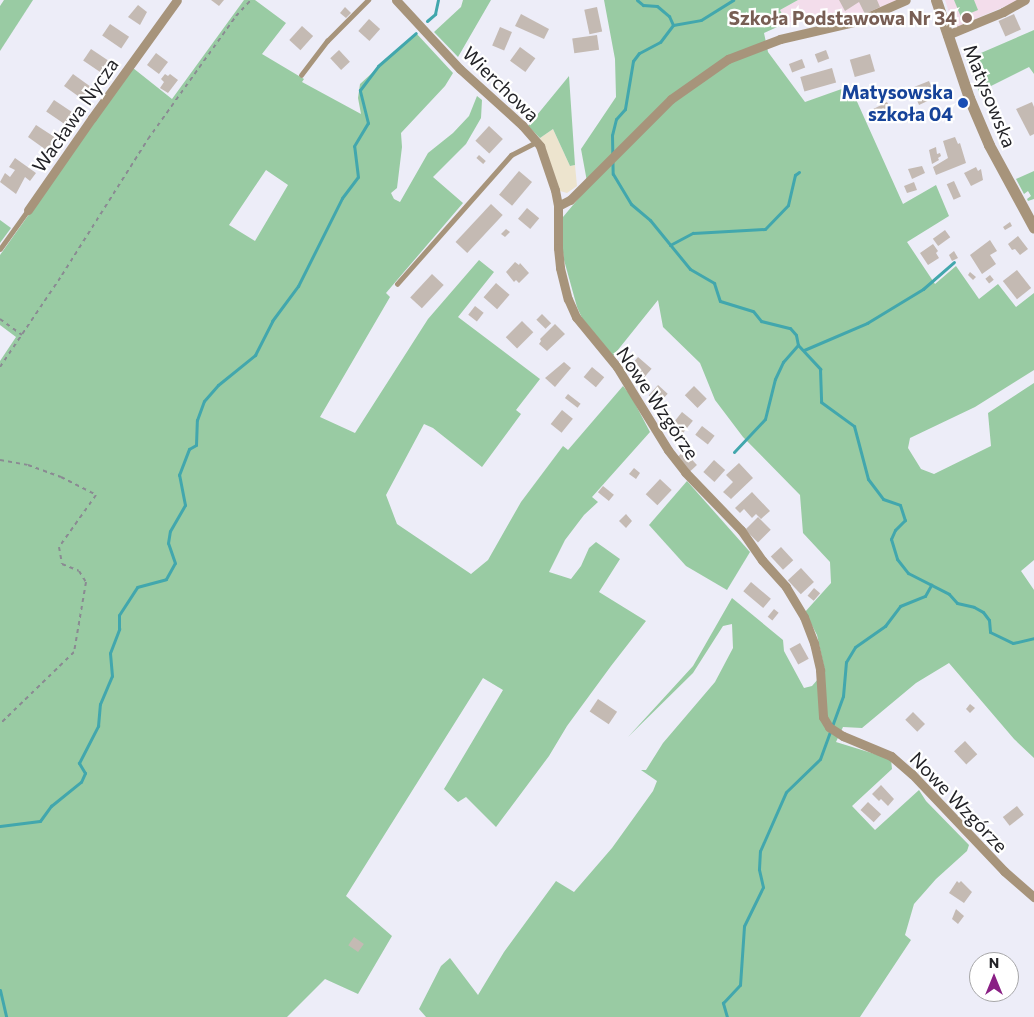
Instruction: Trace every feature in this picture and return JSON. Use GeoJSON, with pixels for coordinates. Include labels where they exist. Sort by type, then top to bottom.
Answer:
{"type":"FeatureCollection","features":[{"type":"Feature","properties":{"kind":"street","name":"Wacława Nycza"},"geometry":{"type":"LineString","coordinates":[[28,210],[177,0]]}},
{"type":"Feature","properties":{"kind":"street","name":"Wierchowa"},"geometry":{"type":"LineString","coordinates":[[396,0],[460,69],[522,125],[537,142],[549,168],[558,206]]}},
{"type":"Feature","properties":{"kind":"street"},"geometry":{"type":"LineString","coordinates":[[558,206],[570,200],[671,99],[728,59],[780,39],[858,21],[906,0]]}},
{"type":"Feature","properties":{"kind":"street","name":"Matysowska"},"geometry":{"type":"LineString","coordinates":[[936,0],[989,145],[1030,213],[1034,228]]}},
{"type":"Feature","properties":{"kind":"street"},"geometry":{"type":"LineString","coordinates":[[948,35],[1003,12],[1025,0]]}},
{"type":"Feature","properties":{"kind":"street","name":"Nowe Wzgórze"},"geometry":{"type":"LineString","coordinates":[[558,206],[560,268],[568,298],[576,317],[617,367],[668,450],[685,472],[741,530],[762,560],[791,594],[804,617],[814,643],[820,670],[823,717],[829,727],[842,736],[891,756],[912,774],[1004,871],[1034,897]]}},
{"type":"Feature","properties":{"kind":"lane"},"geometry":{"type":"LineString","coordinates":[[301,76],[327,41],[368,0]]}},
{"type":"Feature","properties":{"kind":"lane"},"geometry":{"type":"LineString","coordinates":[[397,284],[511,155],[537,142]]}},
{"type":"Feature","properties":{"kind":"lane","name":"Wacława Nycza"},"geometry":{"type":"LineString","coordinates":[[0,249],[28,210]]}},
{"type":"Feature","properties":{"kind":"path"},"geometry":{"type":"LineString","coordinates":[[0,367],[148,138],[236,16],[251,0]]}},
{"type":"Feature","properties":{"kind":"path"},"geometry":{"type":"LineString","coordinates":[[0,318],[22,335]]}},
{"type":"Feature","properties":{"kind":"path"},"geometry":{"type":"LineString","coordinates":[[0,460],[28,465],[61,477],[96,495],[59,547],[62,564],[79,571],[86,582],[74,652],[0,724]]}},
{"type":"Feature","properties":{"kind":"shaded area"},"geometry":{"type":"Polygon","coordinates":[[[798,0],[898,0],[868,15],[843,21],[840,13],[786,23],[780,10],[798,0]]]}},
{"type":"Feature","properties":{"kind":"shaded area","name":"Szkoła Podstawowa Nr 34"},"geometry":{"type":"Polygon","coordinates":[[[945,0],[1020,0],[954,28],[945,0]]]}},
{"type":"Feature","properties":{"kind":"shaded area"},"geometry":{"type":"Polygon","coordinates":[[[553,129],[570,166],[575,165],[577,186],[567,193],[560,191],[540,138],[553,129]]]}},
{"type":"Feature","properties":{"kind":"green space"},"geometry":{"type":"Polygon","coordinates":[[[4,0],[33,0],[0,51],[0,6],[4,0]]]}},
{"type":"Feature","properties":{"kind":"green space"},"geometry":{"type":"Polygon","coordinates":[[[244,0],[255,0],[286,23],[262,54],[304,79],[302,82],[361,114],[358,98],[360,84],[416,33],[453,73],[445,86],[401,133],[402,147],[397,188],[391,193],[394,199],[400,202],[428,153],[453,133],[469,116],[477,96],[482,100],[481,118],[466,144],[433,177],[463,203],[386,293],[390,297],[320,417],[355,433],[428,319],[479,260],[494,272],[458,317],[540,379],[516,410],[521,414],[482,467],[433,428],[424,424],[386,495],[397,524],[471,574],[488,560],[521,502],[563,446],[568,450],[623,386],[631,396],[650,432],[592,497],[598,502],[584,515],[565,540],[549,572],[571,579],[581,566],[589,548],[596,542],[620,559],[599,592],[646,621],[567,726],[549,756],[496,827],[466,797],[458,802],[444,789],[503,690],[483,678],[346,896],[392,936],[358,994],[325,979],[287,1017],[0,1017],[0,361],[16,337],[0,325],[0,255],[133,68],[172,99],[244,0]],[[266,170],[229,225],[255,241],[288,185],[266,170]]]}},
{"type":"Feature","properties":{"kind":"green space"},"geometry":{"type":"Polygon","coordinates":[[[463,0],[491,0],[458,57],[434,32],[461,7],[463,0]]]}},
{"type":"Feature","properties":{"kind":"green space"},"geometry":{"type":"Polygon","coordinates":[[[604,0],[798,0],[780,10],[786,23],[764,33],[768,52],[805,102],[850,86],[903,204],[936,185],[949,216],[907,242],[935,284],[956,266],[979,299],[998,284],[1016,307],[1034,293],[1034,370],[975,407],[910,438],[908,448],[921,469],[934,474],[991,446],[988,413],[1034,383],[1034,560],[1021,571],[1034,590],[1034,758],[1014,739],[949,663],[916,683],[862,728],[843,727],[836,742],[891,759],[892,769],[852,806],[875,830],[919,790],[926,801],[969,845],[967,851],[936,879],[914,904],[905,935],[911,940],[860,1017],[426,1017],[419,1009],[441,966],[450,958],[478,995],[504,952],[556,881],[574,892],[612,848],[653,791],[657,781],[641,770],[646,770],[663,743],[715,682],[733,648],[732,624],[723,626],[693,673],[628,737],[693,666],[732,598],[783,640],[784,651],[804,688],[812,686],[825,671],[817,635],[805,612],[831,583],[830,562],[803,533],[800,495],[743,437],[715,400],[700,363],[663,327],[658,300],[613,356],[582,318],[577,307],[564,260],[561,237],[563,217],[588,187],[581,149],[616,97],[615,59],[604,0]]]}},
{"type":"Feature","properties":{"kind":"green space"},"geometry":{"type":"Polygon","coordinates":[[[954,0],[974,0],[978,10],[961,17],[954,0]]]}},
{"type":"Feature","properties":{"kind":"green space"},"geometry":{"type":"Polygon","coordinates":[[[1034,30],[1034,74],[1029,67],[979,92],[967,59],[1034,30]]]}},
{"type":"Feature","properties":{"kind":"green space"},"geometry":{"type":"Polygon","coordinates":[[[569,76],[575,165],[570,166],[553,129],[540,138],[528,126],[569,76]]]}},
{"type":"Feature","properties":{"kind":"green space"},"geometry":{"type":"Polygon","coordinates":[[[1034,171],[1034,199],[1028,201],[1027,199],[1031,196],[1028,191],[1024,194],[1016,179],[1034,171]]]}},
{"type":"Feature","properties":{"kind":"green space"},"geometry":{"type":"Polygon","coordinates":[[[0,220],[11,228],[0,243],[0,220]]]}},
{"type":"Feature","properties":{"kind":"green space"},"geometry":{"type":"Polygon","coordinates":[[[687,481],[750,552],[727,590],[686,566],[649,525],[687,481]]]}},
{"type":"Feature","properties":{"kind":"building"},"geometry":{"type":"Polygon","coordinates":[[[211,0],[224,0],[219,6],[211,0]]]}},
{"type":"Feature","properties":{"kind":"building"},"geometry":{"type":"Polygon","coordinates":[[[839,0],[877,0],[880,7],[865,14],[859,2],[845,11],[839,0]]]}},
{"type":"Feature","properties":{"kind":"building"},"geometry":{"type":"Polygon","coordinates":[[[138,5],[147,12],[140,25],[128,17],[138,5]]]}},
{"type":"Feature","properties":{"kind":"building"},"geometry":{"type":"Polygon","coordinates":[[[345,7],[351,13],[346,18],[340,13],[345,7]]]}},
{"type":"Feature","properties":{"kind":"building"},"geometry":{"type":"Polygon","coordinates":[[[597,7],[602,31],[589,34],[584,10],[597,7]]]}},
{"type":"Feature","properties":{"kind":"building"},"geometry":{"type":"Polygon","coordinates":[[[521,14],[549,29],[544,39],[515,26],[521,14]]]}},
{"type":"Feature","properties":{"kind":"building"},"geometry":{"type":"Polygon","coordinates":[[[1014,14],[1021,30],[1005,36],[998,21],[1014,14]]]}},
{"type":"Feature","properties":{"kind":"building"},"geometry":{"type":"Polygon","coordinates":[[[369,19],[380,29],[369,41],[358,31],[369,19]]]}},
{"type":"Feature","properties":{"kind":"building"},"geometry":{"type":"Polygon","coordinates":[[[110,24],[129,37],[121,48],[102,36],[110,24]]]}},
{"type":"Feature","properties":{"kind":"building"},"geometry":{"type":"Polygon","coordinates":[[[302,26],[313,36],[300,50],[289,40],[302,26]]]}},
{"type":"Feature","properties":{"kind":"building"},"geometry":{"type":"Polygon","coordinates":[[[500,27],[512,32],[504,50],[492,45],[500,27]]]}},
{"type":"Feature","properties":{"kind":"building"},"geometry":{"type":"Polygon","coordinates":[[[597,35],[599,50],[574,53],[572,38],[597,35]]]}},
{"type":"Feature","properties":{"kind":"building"},"geometry":{"type":"Polygon","coordinates":[[[520,47],[535,58],[525,72],[510,61],[520,47]]]}},
{"type":"Feature","properties":{"kind":"building"},"geometry":{"type":"Polygon","coordinates":[[[91,49],[110,62],[102,73],[83,61],[91,49]]]}},
{"type":"Feature","properties":{"kind":"building"},"geometry":{"type":"Polygon","coordinates":[[[339,50],[350,62],[341,70],[330,58],[339,50]]]}},
{"type":"Feature","properties":{"kind":"building"},"geometry":{"type":"Polygon","coordinates":[[[826,50],[829,58],[818,63],[815,54],[826,50]]]}},
{"type":"Feature","properties":{"kind":"building"},"geometry":{"type":"Polygon","coordinates":[[[156,53],[168,62],[159,74],[147,65],[156,53]]]}},
{"type":"Feature","properties":{"kind":"building"},"geometry":{"type":"Polygon","coordinates":[[[870,54],[875,71],[855,77],[850,60],[870,54]]]}},
{"type":"Feature","properties":{"kind":"building"},"geometry":{"type":"Polygon","coordinates":[[[802,59],[805,67],[792,72],[789,64],[802,59]]]}},
{"type":"Feature","properties":{"kind":"building"},"geometry":{"type":"Polygon","coordinates":[[[832,68],[836,82],[804,92],[800,77],[832,68]]]}},
{"type":"Feature","properties":{"kind":"building"},"geometry":{"type":"Polygon","coordinates":[[[73,74],[91,87],[85,101],[64,86],[73,74]]]}},
{"type":"Feature","properties":{"kind":"building"},"geometry":{"type":"Polygon","coordinates":[[[165,74],[168,76],[170,74],[178,80],[168,93],[160,88],[164,82],[161,79],[165,74]]]}},
{"type":"Feature","properties":{"kind":"building"},"geometry":{"type":"Polygon","coordinates":[[[929,81],[936,97],[919,105],[914,93],[916,92],[914,87],[929,81]]]}},
{"type":"Feature","properties":{"kind":"building"},"geometry":{"type":"Polygon","coordinates":[[[54,100],[73,113],[65,124],[46,112],[54,100]]]}},
{"type":"Feature","properties":{"kind":"building"},"geometry":{"type":"Polygon","coordinates":[[[887,102],[892,112],[876,120],[871,110],[887,102]]]}},
{"type":"Feature","properties":{"kind":"building"},"geometry":{"type":"Polygon","coordinates":[[[1032,102],[1034,107],[1034,134],[1030,136],[1016,109],[1032,102]]]}},
{"type":"Feature","properties":{"kind":"building"},"geometry":{"type":"Polygon","coordinates":[[[36,125],[56,138],[49,152],[28,137],[36,125]]]}},
{"type":"Feature","properties":{"kind":"building"},"geometry":{"type":"Polygon","coordinates":[[[489,126],[503,139],[489,154],[475,141],[489,126]]]}},
{"type":"Feature","properties":{"kind":"building"},"geometry":{"type":"Polygon","coordinates":[[[955,137],[958,144],[960,143],[966,163],[936,175],[933,167],[948,158],[943,141],[955,137]]]}},
{"type":"Feature","properties":{"kind":"building"},"geometry":{"type":"Polygon","coordinates":[[[936,147],[937,154],[940,153],[941,156],[938,158],[939,160],[932,164],[929,150],[936,147]]]}},
{"type":"Feature","properties":{"kind":"building"},"geometry":{"type":"Polygon","coordinates":[[[479,155],[486,161],[483,164],[476,158],[479,155]]]}},
{"type":"Feature","properties":{"kind":"building"},"geometry":{"type":"Polygon","coordinates":[[[15,158],[36,173],[30,181],[25,177],[16,194],[0,182],[5,173],[10,177],[15,170],[9,167],[15,158]]]}},
{"type":"Feature","properties":{"kind":"building"},"geometry":{"type":"Polygon","coordinates":[[[922,166],[925,173],[912,179],[908,169],[922,166]]]}},
{"type":"Feature","properties":{"kind":"building"},"geometry":{"type":"Polygon","coordinates":[[[976,167],[978,171],[981,169],[983,180],[971,186],[964,173],[976,167]]]}},
{"type":"Feature","properties":{"kind":"building"},"geometry":{"type":"Polygon","coordinates":[[[519,171],[532,182],[512,206],[499,195],[519,171]]]}},
{"type":"Feature","properties":{"kind":"building"},"geometry":{"type":"Polygon","coordinates":[[[954,181],[961,197],[954,200],[947,184],[954,181]]]}},
{"type":"Feature","properties":{"kind":"building"},"geometry":{"type":"Polygon","coordinates":[[[914,182],[917,190],[907,193],[904,186],[914,182]]]}},
{"type":"Feature","properties":{"kind":"building"},"geometry":{"type":"Polygon","coordinates":[[[491,204],[503,215],[467,253],[456,242],[491,204]]]}},
{"type":"Feature","properties":{"kind":"building"},"geometry":{"type":"Polygon","coordinates":[[[527,208],[539,218],[530,229],[518,219],[527,208]]]}},
{"type":"Feature","properties":{"kind":"building"},"geometry":{"type":"Polygon","coordinates":[[[1010,222],[1012,226],[1005,230],[1003,227],[1010,222]]]}},
{"type":"Feature","properties":{"kind":"building"},"geometry":{"type":"Polygon","coordinates":[[[506,229],[510,232],[505,237],[501,234],[506,229]]]}},
{"type":"Feature","properties":{"kind":"building"},"geometry":{"type":"Polygon","coordinates":[[[945,230],[950,237],[938,246],[933,239],[945,230]]]}},
{"type":"Feature","properties":{"kind":"building"},"geometry":{"type":"Polygon","coordinates":[[[1018,236],[1028,249],[1020,255],[1015,249],[1012,250],[1008,244],[1018,236]]]}},
{"type":"Feature","properties":{"kind":"building"},"geometry":{"type":"Polygon","coordinates":[[[990,240],[997,251],[990,255],[996,264],[982,274],[970,255],[990,240]]]}},
{"type":"Feature","properties":{"kind":"building"},"geometry":{"type":"Polygon","coordinates":[[[933,244],[938,251],[936,253],[939,258],[928,265],[920,253],[933,244]]]}},
{"type":"Feature","properties":{"kind":"building"},"geometry":{"type":"Polygon","coordinates":[[[954,251],[958,258],[952,261],[949,255],[954,251]]]}},
{"type":"Feature","properties":{"kind":"building"},"geometry":{"type":"Polygon","coordinates":[[[515,262],[519,265],[520,263],[529,273],[519,283],[516,280],[514,282],[506,272],[515,262]]]}},
{"type":"Feature","properties":{"kind":"building"},"geometry":{"type":"Polygon","coordinates":[[[1017,270],[1031,288],[1017,299],[1003,281],[1017,270]]]}},
{"type":"Feature","properties":{"kind":"building"},"geometry":{"type":"Polygon","coordinates":[[[970,272],[976,277],[973,280],[968,275],[970,272]]]}},
{"type":"Feature","properties":{"kind":"building"},"geometry":{"type":"Polygon","coordinates":[[[432,274],[444,285],[422,308],[410,297],[432,274]]]}},
{"type":"Feature","properties":{"kind":"building"},"geometry":{"type":"Polygon","coordinates":[[[990,275],[994,280],[989,283],[985,279],[990,275]]]}},
{"type":"Feature","properties":{"kind":"building"},"geometry":{"type":"Polygon","coordinates":[[[496,283],[510,295],[497,309],[484,297],[496,283]]]}},
{"type":"Feature","properties":{"kind":"building"},"geometry":{"type":"Polygon","coordinates":[[[475,306],[484,313],[477,321],[468,315],[475,306]]]}},
{"type":"Feature","properties":{"kind":"building"},"geometry":{"type":"Polygon","coordinates":[[[542,314],[551,323],[546,329],[536,320],[542,314]]]}},
{"type":"Feature","properties":{"kind":"building"},"geometry":{"type":"Polygon","coordinates":[[[522,321],[533,332],[517,349],[506,337],[522,321]]]}},
{"type":"Feature","properties":{"kind":"building"},"geometry":{"type":"Polygon","coordinates":[[[555,324],[565,334],[547,351],[539,344],[540,339],[555,324]]]}},
{"type":"Feature","properties":{"kind":"building"},"geometry":{"type":"Polygon","coordinates":[[[638,357],[652,369],[642,380],[628,368],[638,357]]]}},
{"type":"Feature","properties":{"kind":"building"},"geometry":{"type":"Polygon","coordinates":[[[564,362],[571,368],[555,387],[545,378],[564,362]]]}},
{"type":"Feature","properties":{"kind":"building"},"geometry":{"type":"Polygon","coordinates":[[[592,367],[604,377],[596,387],[584,377],[592,367]]]}},
{"type":"Feature","properties":{"kind":"building"},"geometry":{"type":"Polygon","coordinates":[[[658,385],[668,394],[658,404],[649,395],[658,385]]]}},
{"type":"Feature","properties":{"kind":"building"},"geometry":{"type":"Polygon","coordinates":[[[694,386],[707,399],[698,408],[685,395],[694,386]]]}},
{"type":"Feature","properties":{"kind":"building"},"geometry":{"type":"Polygon","coordinates":[[[568,394],[581,404],[578,408],[565,398],[568,394]]]}},
{"type":"Feature","properties":{"kind":"building"},"geometry":{"type":"Polygon","coordinates":[[[562,410],[573,419],[562,433],[551,424],[562,410]]]}},
{"type":"Feature","properties":{"kind":"building"},"geometry":{"type":"Polygon","coordinates":[[[682,412],[693,421],[683,433],[672,424],[682,412]]]}},
{"type":"Feature","properties":{"kind":"building"},"geometry":{"type":"Polygon","coordinates":[[[702,426],[715,436],[708,445],[695,435],[702,426]]]}},
{"type":"Feature","properties":{"kind":"building"},"geometry":{"type":"Polygon","coordinates":[[[684,451],[697,465],[689,472],[676,459],[684,451]]]}},
{"type":"Feature","properties":{"kind":"building"},"geometry":{"type":"Polygon","coordinates":[[[714,460],[725,470],[714,482],[703,472],[714,460]]]}},
{"type":"Feature","properties":{"kind":"building"},"geometry":{"type":"Polygon","coordinates":[[[739,463],[753,478],[731,499],[723,492],[733,482],[726,475],[739,463]]]}},
{"type":"Feature","properties":{"kind":"building"},"geometry":{"type":"Polygon","coordinates":[[[634,468],[640,473],[636,479],[629,474],[634,468]]]}},
{"type":"Feature","properties":{"kind":"building"},"geometry":{"type":"Polygon","coordinates":[[[660,479],[672,490],[657,505],[646,494],[660,479]]]}},
{"type":"Feature","properties":{"kind":"building"},"geometry":{"type":"Polygon","coordinates":[[[603,486],[614,495],[609,501],[598,492],[603,486]]]}},
{"type":"Feature","properties":{"kind":"building"},"geometry":{"type":"Polygon","coordinates":[[[752,492],[770,511],[761,519],[756,514],[752,518],[744,509],[740,513],[735,508],[752,492]]]}},
{"type":"Feature","properties":{"kind":"building"},"geometry":{"type":"Polygon","coordinates":[[[626,514],[632,521],[626,528],[619,521],[626,514]]]}},
{"type":"Feature","properties":{"kind":"building"},"geometry":{"type":"Polygon","coordinates":[[[758,517],[771,530],[758,542],[745,530],[758,517]]]}},
{"type":"Feature","properties":{"kind":"building"},"geometry":{"type":"Polygon","coordinates":[[[781,547],[793,560],[783,570],[771,557],[781,547]]]}},
{"type":"Feature","properties":{"kind":"building"},"geometry":{"type":"Polygon","coordinates":[[[801,568],[814,582],[801,594],[788,580],[801,568]]]}},
{"type":"Feature","properties":{"kind":"building"},"geometry":{"type":"Polygon","coordinates":[[[751,582],[771,599],[763,608],[743,591],[751,582]]]}},
{"type":"Feature","properties":{"kind":"building"},"geometry":{"type":"Polygon","coordinates":[[[814,588],[820,593],[814,601],[808,596],[814,588]]]}},
{"type":"Feature","properties":{"kind":"building"},"geometry":{"type":"Polygon","coordinates":[[[774,609],[779,613],[772,621],[768,617],[774,609]]]}},
{"type":"Feature","properties":{"kind":"building"},"geometry":{"type":"Polygon","coordinates":[[[800,643],[809,659],[798,665],[790,649],[800,643]]]}},
{"type":"Feature","properties":{"kind":"building"},"geometry":{"type":"Polygon","coordinates":[[[598,699],[617,712],[609,724],[590,711],[598,699]]]}},
{"type":"Feature","properties":{"kind":"building"},"geometry":{"type":"Polygon","coordinates":[[[970,704],[975,708],[970,713],[966,709],[970,704]]]}},
{"type":"Feature","properties":{"kind":"building"},"geometry":{"type":"Polygon","coordinates":[[[913,712],[925,724],[917,732],[905,720],[913,712]]]}},
{"type":"Feature","properties":{"kind":"building"},"geometry":{"type":"Polygon","coordinates":[[[965,741],[977,754],[966,764],[954,751],[965,741]]]}},
{"type":"Feature","properties":{"kind":"building"},"geometry":{"type":"Polygon","coordinates":[[[881,785],[894,799],[888,806],[872,794],[881,785]]]}},
{"type":"Feature","properties":{"kind":"building"},"geometry":{"type":"Polygon","coordinates":[[[868,802],[881,814],[874,822],[860,810],[868,802]]]}},
{"type":"Feature","properties":{"kind":"building"},"geometry":{"type":"Polygon","coordinates":[[[1017,806],[1024,815],[1010,826],[1003,817],[1017,806]]]}},
{"type":"Feature","properties":{"kind":"building"},"geometry":{"type":"Polygon","coordinates":[[[957,881],[959,883],[961,881],[972,892],[964,903],[949,893],[957,881]]]}},
{"type":"Feature","properties":{"kind":"building"},"geometry":{"type":"Polygon","coordinates":[[[956,909],[964,916],[958,924],[952,919],[956,909]]]}},
{"type":"Feature","properties":{"kind":"building"},"geometry":{"type":"Polygon","coordinates":[[[354,937],[364,944],[358,952],[348,945],[354,937]]]}},
{"type":"Feature","properties":{"kind":"waterway"},"geometry":{"type":"LineString","coordinates":[[427,21],[435,14],[438,0]]}},
{"type":"Feature","properties":{"kind":"waterway"},"geometry":{"type":"LineString","coordinates":[[637,0],[643,5],[657,6],[669,16],[673,25],[660,42],[639,53],[633,61],[625,109],[616,119],[612,135],[613,174],[631,204],[650,220],[690,269],[714,283],[720,301],[753,311],[761,321],[790,328],[796,335],[798,345],[820,369],[821,402],[854,426],[868,479],[883,499],[900,505],[905,520],[895,530],[891,539],[897,559],[908,573],[949,594],[957,603],[974,607],[983,612],[989,620],[990,632],[1013,643],[1034,638]]}},
{"type":"Feature","properties":{"kind":"waterway"},"geometry":{"type":"LineString","coordinates":[[673,25],[701,20],[733,0]]}},
{"type":"Feature","properties":{"kind":"waterway"},"geometry":{"type":"LineString","coordinates":[[0,826],[40,821],[51,806],[81,782],[85,773],[79,763],[98,726],[100,704],[112,676],[110,653],[119,629],[119,615],[137,587],[166,579],[175,563],[168,543],[170,531],[185,505],[179,475],[189,449],[196,445],[197,420],[204,401],[218,385],[255,355],[272,321],[298,286],[342,198],[358,177],[354,146],[368,123],[360,90],[378,66],[416,33]]}},
{"type":"Feature","properties":{"kind":"waterway"},"geometry":{"type":"LineString","coordinates":[[670,245],[693,233],[765,229],[788,205],[795,175],[799,172]]}},
{"type":"Feature","properties":{"kind":"waterway"},"geometry":{"type":"LineString","coordinates":[[804,350],[867,323],[923,289],[954,262]]}},
{"type":"Feature","properties":{"kind":"waterway"},"geometry":{"type":"LineString","coordinates":[[734,452],[765,419],[775,379],[783,362],[798,345]]}},
{"type":"Feature","properties":{"kind":"waterway"},"geometry":{"type":"LineString","coordinates":[[727,1017],[723,1003],[740,985],[744,926],[763,887],[759,869],[760,851],[786,792],[820,759],[843,696],[846,662],[855,647],[885,626],[900,606],[925,596],[931,585]]}},
{"type":"Feature","properties":{"kind":"waterway"},"geometry":{"type":"LineString","coordinates":[[0,990],[6,1017]]}},
{"type":"Feature","properties":{"kind":"place","name":"Szkoła Podstawowa Nr 34"},"geometry":{"type":"Point","coordinates":[967,18]}},
{"type":"Feature","properties":{"kind":"place","name":"Matysowska szkoła 04"},"geometry":{"type":"Point","coordinates":[963,103]}}]}
